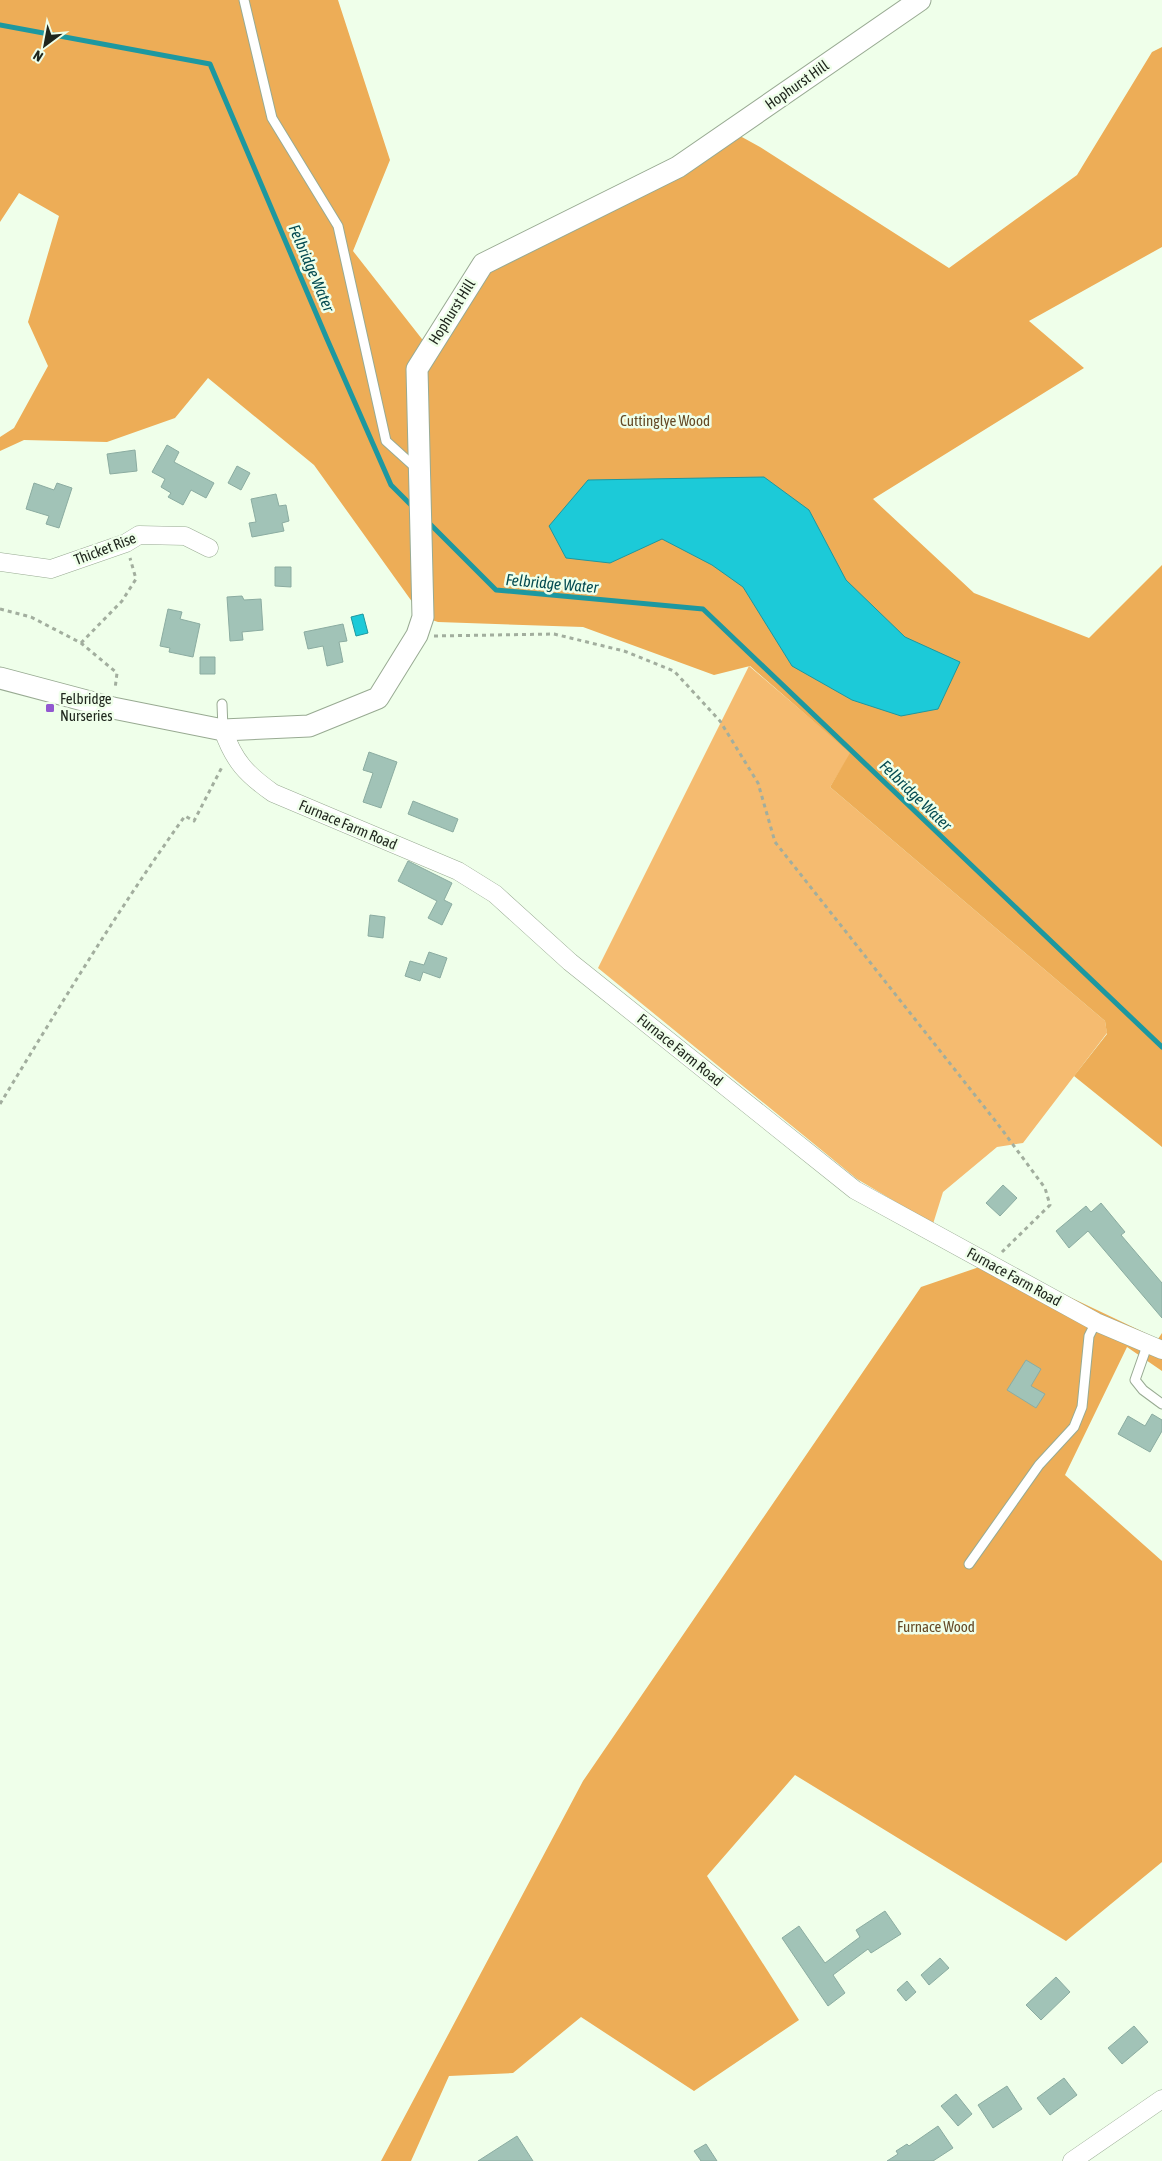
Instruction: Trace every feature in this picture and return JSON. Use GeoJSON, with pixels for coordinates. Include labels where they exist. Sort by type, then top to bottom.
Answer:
{"type":"FeatureCollection","features":[{"type":"Feature","properties":{"kind":"street","name":"Hophurst Hill"},"geometry":{"type":"LineString","coordinates":[[0,678],[113,708],[223,730],[309,726],[378,698],[417,635],[423,617],[417,368],[482,264],[678,167],[920,0]]}},
{"type":"Feature","properties":{"kind":"street","name":"Thicket Rise"},"geometry":{"type":"LineString","coordinates":[[0,562],[51,569],[126,544],[139,535],[185,536],[208,548]]}},
{"type":"Feature","properties":{"kind":"street","name":"Furnace Farm Road"},"geometry":{"type":"LineString","coordinates":[[223,730],[230,750],[250,777],[273,793],[458,871],[495,894],[570,962],[854,1190],[1096,1322],[1155,1347]]}},
{"type":"Feature","properties":{"kind":"street"},"geometry":{"type":"LineString","coordinates":[[1072,2161],[1162,2099]]}},
{"type":"Feature","properties":{"kind":"lane"},"geometry":{"type":"LineString","coordinates":[[244,0],[272,118],[338,226],[386,441],[421,472]]}},
{"type":"Feature","properties":{"kind":"lane"},"geometry":{"type":"LineString","coordinates":[[222,704],[223,730]]}},
{"type":"Feature","properties":{"kind":"lane"},"geometry":{"type":"LineString","coordinates":[[969,1564],[1039,1465],[1074,1427],[1082,1407],[1090,1336],[1096,1322]]}},
{"type":"Feature","properties":{"kind":"lane"},"geometry":{"type":"LineString","coordinates":[[1155,1347],[1135,1380],[1143,1390],[1162,1404]]}},
{"type":"Feature","properties":{"kind":"path"},"geometry":{"type":"LineString","coordinates":[[81,643],[122,601],[136,579],[126,544]]}},
{"type":"Feature","properties":{"kind":"path"},"geometry":{"type":"LineString","coordinates":[[0,609],[31,617],[81,643],[117,673],[113,708]]}},
{"type":"Feature","properties":{"kind":"path"},"geometry":{"type":"LineString","coordinates":[[417,635],[554,634],[624,651],[674,671],[720,722],[758,783],[775,842],[997,1123],[1044,1188],[1050,1205],[988,1264]]}},
{"type":"Feature","properties":{"kind":"path"},"geometry":{"type":"LineString","coordinates":[[0,1104],[160,851],[185,816],[194,821],[230,750]]}},
{"type":"Feature","properties":{"kind":"shaded area"},"geometry":{"type":"Polygon","coordinates":[[[749,666],[851,753],[830,787],[1105,1021],[1107,1033],[1023,1143],[997,1147],[943,1192],[933,1224],[857,1179],[598,968],[749,666]]]}},
{"type":"Feature","properties":{"kind":"green space","name":"Cuttinglye Wood"},"geometry":{"type":"Polygon","coordinates":[[[0,0],[338,0],[390,160],[353,251],[429,348],[483,264],[731,131],[760,147],[949,268],[1077,175],[1152,52],[1162,47],[1162,247],[1029,321],[1084,368],[873,499],[974,593],[1089,638],[1162,565],[1162,1147],[1074,1076],[1107,1034],[1105,1021],[830,787],[850,753],[750,666],[714,675],[583,627],[438,622],[423,617],[314,465],[208,378],[175,418],[107,442],[24,440],[0,451],[0,437],[14,428],[48,366],[28,322],[59,216],[19,193],[0,222],[0,0]]]}},
{"type":"Feature","properties":{"kind":"green space","name":"Furnace Wood"},"geometry":{"type":"Polygon","coordinates":[[[998,1263],[1158,1339],[1162,1333],[1162,1371],[1127,1347],[1065,1475],[1162,1561],[1162,1862],[1066,1941],[795,1775],[707,1876],[799,2020],[694,2091],[581,2017],[513,2073],[449,2076],[411,2161],[381,2161],[583,1781],[921,1287],[988,1264],[998,1263]]]}},
{"type":"Feature","properties":{"kind":"water"},"geometry":{"type":"Polygon","coordinates":[[[764,477],[809,510],[846,580],[905,637],[960,662],[938,709],[901,716],[852,700],[792,666],[743,587],[712,565],[662,539],[610,563],[566,558],[549,526],[588,480],[764,477]]]}},
{"type":"Feature","properties":{"kind":"water"},"geometry":{"type":"Polygon","coordinates":[[[363,614],[368,633],[356,636],[351,617],[363,614]]]}},
{"type":"Feature","properties":{"kind":"building"},"geometry":{"type":"Polygon","coordinates":[[[167,445],[179,452],[174,462],[214,483],[206,498],[191,490],[183,505],[168,497],[171,493],[161,487],[165,479],[152,472],[167,445]]]}},
{"type":"Feature","properties":{"kind":"building"},"geometry":{"type":"Polygon","coordinates":[[[135,450],[137,471],[110,474],[107,454],[135,450]]]}},
{"type":"Feature","properties":{"kind":"building"},"geometry":{"type":"Polygon","coordinates":[[[237,466],[250,473],[241,490],[228,483],[237,466]]]}},
{"type":"Feature","properties":{"kind":"building"},"geometry":{"type":"Polygon","coordinates":[[[34,483],[54,490],[57,483],[72,488],[59,528],[46,524],[49,516],[26,509],[34,483]]]}},
{"type":"Feature","properties":{"kind":"building"},"geometry":{"type":"Polygon","coordinates":[[[276,494],[279,506],[286,505],[289,521],[282,523],[284,531],[252,537],[249,523],[256,522],[251,499],[276,494]]]}},
{"type":"Feature","properties":{"kind":"building"},"geometry":{"type":"Polygon","coordinates":[[[275,567],[291,567],[291,587],[275,586],[275,567]]]}},
{"type":"Feature","properties":{"kind":"building"},"geometry":{"type":"Polygon","coordinates":[[[242,596],[244,600],[261,599],[263,630],[242,632],[243,640],[230,641],[227,597],[242,596]]]}},
{"type":"Feature","properties":{"kind":"building"},"geometry":{"type":"Polygon","coordinates":[[[168,609],[182,612],[180,619],[200,624],[193,657],[169,652],[170,648],[160,646],[168,609]]]}},
{"type":"Feature","properties":{"kind":"building"},"geometry":{"type":"Polygon","coordinates":[[[343,624],[347,641],[339,642],[343,662],[327,666],[323,646],[308,649],[304,632],[343,624]]]}},
{"type":"Feature","properties":{"kind":"building"},"geometry":{"type":"Polygon","coordinates":[[[200,657],[215,657],[215,674],[200,674],[200,657]]]}},
{"type":"Feature","properties":{"kind":"building"},"geometry":{"type":"Polygon","coordinates":[[[369,752],[397,762],[381,808],[363,802],[373,773],[363,770],[369,752]]]}},
{"type":"Feature","properties":{"kind":"building"},"geometry":{"type":"Polygon","coordinates":[[[413,801],[458,819],[453,832],[408,814],[413,801]]]}},
{"type":"Feature","properties":{"kind":"building"},"geometry":{"type":"Polygon","coordinates":[[[408,861],[452,883],[444,900],[452,904],[442,925],[428,918],[437,901],[398,881],[408,861]]]}},
{"type":"Feature","properties":{"kind":"building"},"geometry":{"type":"Polygon","coordinates":[[[370,915],[385,917],[383,938],[368,936],[370,915]]]}},
{"type":"Feature","properties":{"kind":"building"},"geometry":{"type":"Polygon","coordinates":[[[429,952],[447,958],[440,978],[423,972],[420,981],[405,976],[410,961],[424,965],[429,952]]]}},
{"type":"Feature","properties":{"kind":"building"},"geometry":{"type":"Polygon","coordinates":[[[1003,1185],[1017,1198],[1000,1216],[986,1203],[1003,1185]]]}},
{"type":"Feature","properties":{"kind":"building"},"geometry":{"type":"Polygon","coordinates":[[[1101,1203],[1125,1232],[1121,1235],[1162,1283],[1162,1318],[1088,1231],[1069,1248],[1056,1231],[1086,1206],[1091,1212],[1101,1203]]]}},
{"type":"Feature","properties":{"kind":"building"},"geometry":{"type":"Polygon","coordinates":[[[1026,1360],[1041,1369],[1031,1386],[1045,1394],[1036,1408],[1007,1390],[1026,1360]]]}},
{"type":"Feature","properties":{"kind":"building"},"geometry":{"type":"Polygon","coordinates":[[[1152,1414],[1162,1420],[1162,1431],[1150,1452],[1118,1434],[1128,1416],[1145,1426],[1152,1414]]]}},
{"type":"Feature","properties":{"kind":"building"},"geometry":{"type":"Polygon","coordinates":[[[885,1911],[901,1934],[871,1953],[868,1949],[833,1975],[845,1993],[828,2006],[782,1938],[799,1926],[825,1963],[860,1937],[856,1930],[885,1911]]]}},
{"type":"Feature","properties":{"kind":"building"},"geometry":{"type":"Polygon","coordinates":[[[940,1958],[949,1968],[929,1985],[921,1975],[940,1958]]]}},
{"type":"Feature","properties":{"kind":"building"},"geometry":{"type":"Polygon","coordinates":[[[1056,1977],[1070,1992],[1041,2020],[1026,2005],[1056,1977]]]}},
{"type":"Feature","properties":{"kind":"building"},"geometry":{"type":"Polygon","coordinates":[[[907,1981],[916,1992],[906,2001],[897,1990],[907,1981]]]}},
{"type":"Feature","properties":{"kind":"building"},"geometry":{"type":"Polygon","coordinates":[[[1134,2026],[1148,2042],[1122,2064],[1108,2048],[1134,2026]]]}},
{"type":"Feature","properties":{"kind":"building"},"geometry":{"type":"Polygon","coordinates":[[[1064,2078],[1077,2095],[1050,2115],[1037,2098],[1064,2078]]]}},
{"type":"Feature","properties":{"kind":"building"},"geometry":{"type":"Polygon","coordinates":[[[1007,2086],[1022,2109],[993,2128],[978,2105],[1007,2086]]]}},
{"type":"Feature","properties":{"kind":"building"},"geometry":{"type":"Polygon","coordinates":[[[956,2094],[972,2114],[958,2126],[941,2106],[956,2094]]]}},
{"type":"Feature","properties":{"kind":"building"},"geometry":{"type":"Polygon","coordinates":[[[938,2126],[953,2148],[933,2161],[887,2161],[898,2154],[896,2151],[907,2144],[909,2146],[938,2126]]]}},
{"type":"Feature","properties":{"kind":"building"},"geometry":{"type":"Polygon","coordinates":[[[517,2136],[533,2161],[478,2161],[517,2136]]]}},
{"type":"Feature","properties":{"kind":"building"},"geometry":{"type":"Polygon","coordinates":[[[706,2144],[717,2161],[701,2161],[694,2151],[706,2144]]]}},
{"type":"Feature","properties":{"kind":"waterway","name":"Felbridge Water"},"geometry":{"type":"LineString","coordinates":[[0,25],[210,64],[391,485],[414,508]]}},
{"type":"Feature","properties":{"kind":"waterway","name":"Felbridge Water"},"geometry":{"type":"LineString","coordinates":[[427,521],[496,590],[703,609],[1162,1047]]}},
{"type":"Feature","properties":{"kind":"place","name":"Felbridge Nurseries"},"geometry":{"type":"Point","coordinates":[50,708]}}]}
